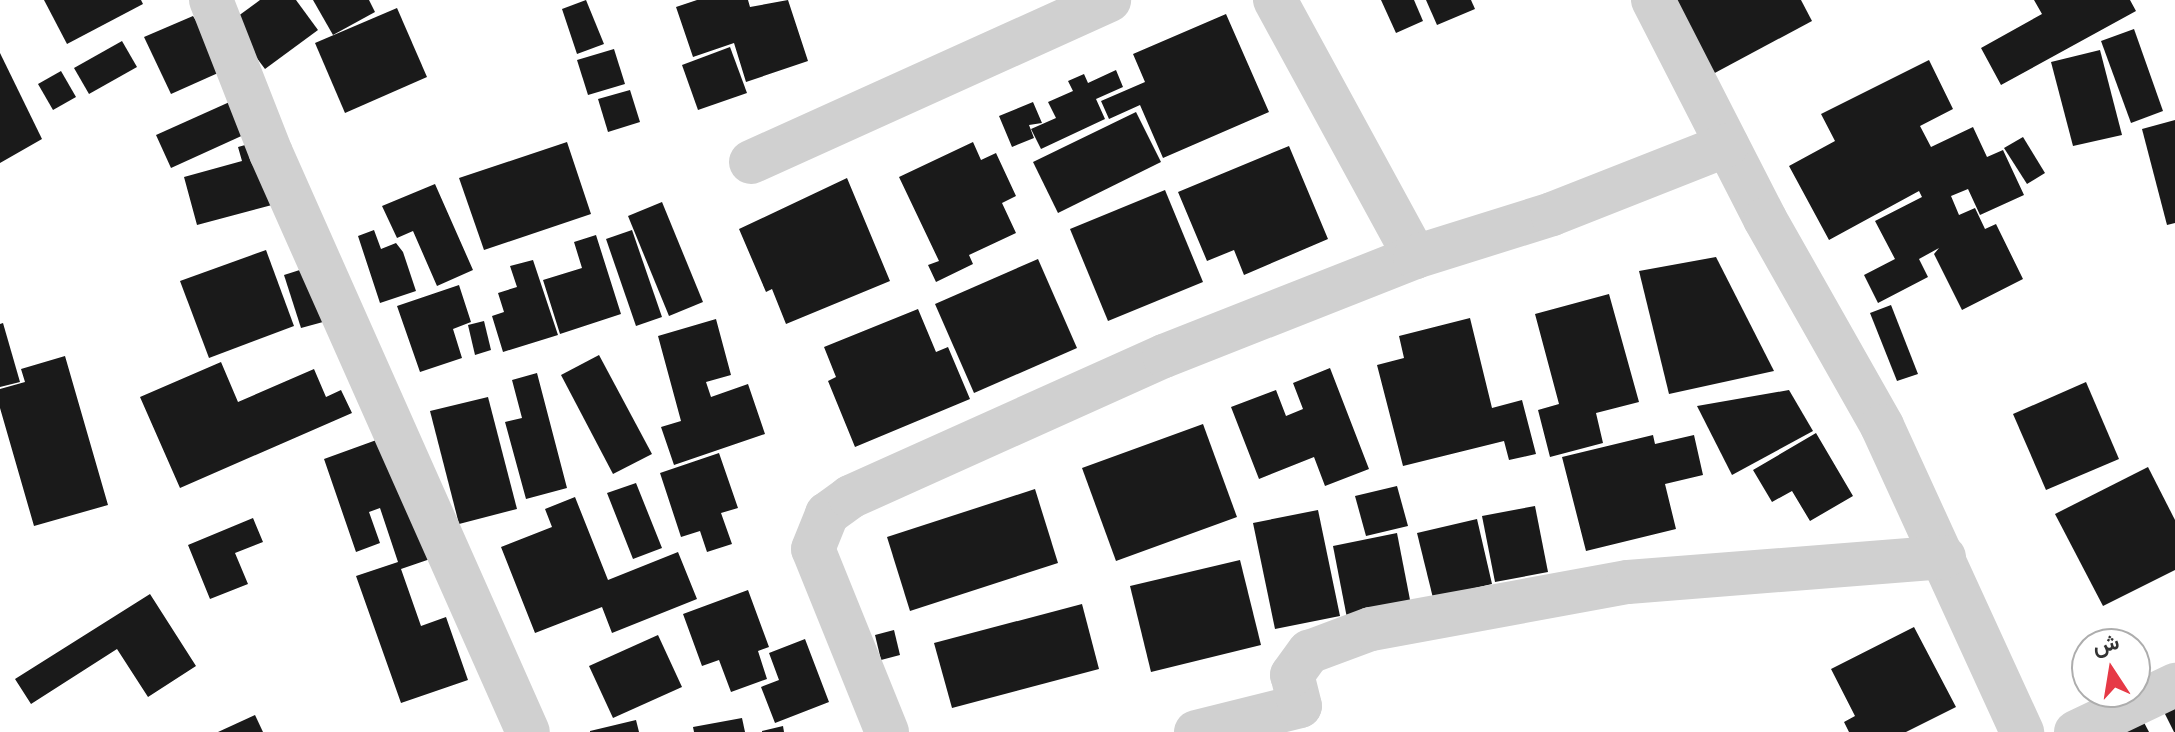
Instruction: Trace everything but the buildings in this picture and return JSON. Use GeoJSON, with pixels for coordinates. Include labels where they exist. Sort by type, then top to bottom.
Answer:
{"type":"FeatureCollection","features":[{"type":"Feature","properties":{"kind":"street"},"geometry":{"type":"LineString","coordinates":[[211,0],[271,153],[528,732]]}},
{"type":"Feature","properties":{"kind":"street"},"geometry":{"type":"LineString","coordinates":[[751,162],[1109,0]]}},
{"type":"Feature","properties":{"kind":"street"},"geometry":{"type":"LineString","coordinates":[[1275,0],[1415,257]]}},
{"type":"Feature","properties":{"kind":"street"},"geometry":{"type":"LineString","coordinates":[[1653,0],[1727,145],[1882,426],[2022,732]]}},
{"type":"Feature","properties":{"kind":"street"},"geometry":{"type":"LineString","coordinates":[[887,732],[816,564],[817,531],[827,514],[850,497],[1164,356],[1415,257],[1552,214],[1727,145]]}},
{"type":"Feature","properties":{"kind":"street"},"geometry":{"type":"LineString","coordinates":[[1196,732],[1307,719],[1292,675],[1309,652],[1371,629],[1628,582],[1944,557]]}},
{"type":"Feature","properties":{"kind":"street"},"geometry":{"type":"LineString","coordinates":[[2076,732],[2175,685]]}}]}
